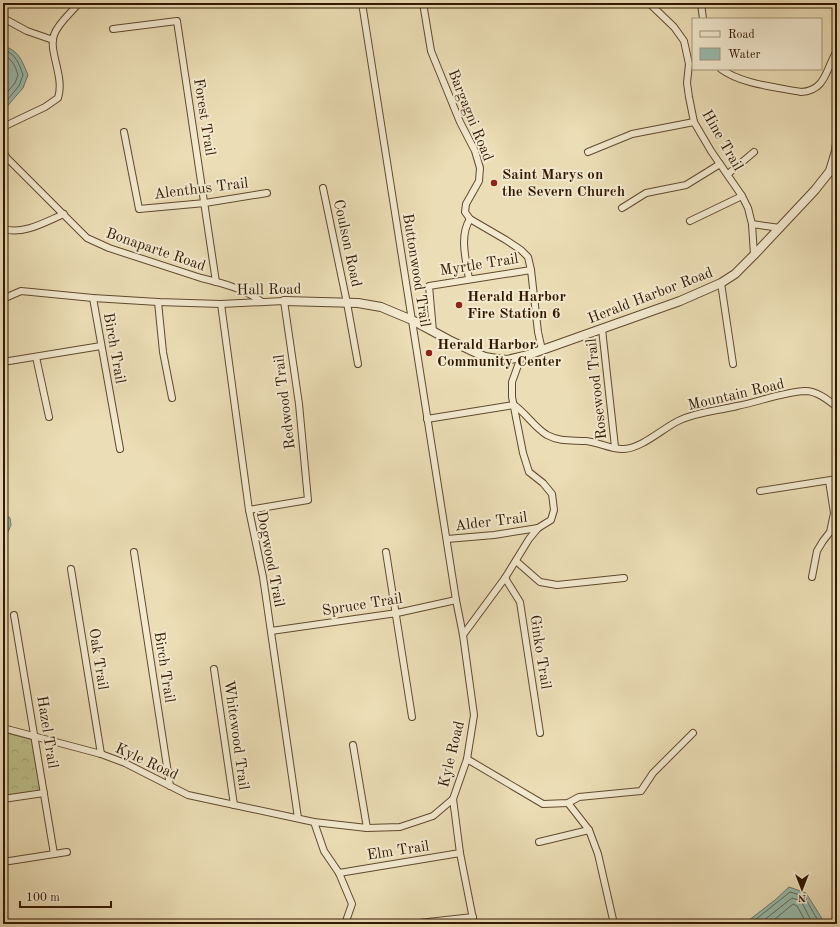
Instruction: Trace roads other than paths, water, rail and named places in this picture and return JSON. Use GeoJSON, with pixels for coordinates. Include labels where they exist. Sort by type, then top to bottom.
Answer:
{"type":"FeatureCollection","features":[{"type":"Feature","properties":{"kind":"street"},"geometry":{"type":"LineString","coordinates":[[3,127],[51,104],[58,98],[59,78],[52,40],[57,29],[79,3]]}},
{"type":"Feature","properties":{"kind":"street","name":"Buttonwood Trail"},"geometry":{"type":"LineString","coordinates":[[362,3],[456,600],[463,635]]}},
{"type":"Feature","properties":{"kind":"street","name":"Bargagni Road"},"geometry":{"type":"LineString","coordinates":[[423,3],[432,51],[460,122],[475,152],[480,168],[478,181],[465,209],[466,215],[470,220],[466,225],[464,232],[469,279]]}},
{"type":"Feature","properties":{"kind":"street","name":"Hine Trail"},"geometry":{"type":"LineString","coordinates":[[649,3],[680,34],[684,41],[691,63],[688,83],[694,122],[742,196],[751,215],[754,255]]}},
{"type":"Feature","properties":{"kind":"street"},"geometry":{"type":"LineString","coordinates":[[701,3],[702,18]]}},
{"type":"Feature","properties":{"kind":"street"},"geometry":{"type":"LineString","coordinates":[[3,18],[27,31],[52,40]]}},
{"type":"Feature","properties":{"kind":"street","name":"Forest Trail"},"geometry":{"type":"LineString","coordinates":[[113,29],[177,21],[216,282]]}},
{"type":"Feature","properties":{"kind":"street"},"geometry":{"type":"LineString","coordinates":[[722,70],[726,73],[747,81],[807,92],[815,88],[824,78],[837,51]]}},
{"type":"Feature","properties":{"kind":"street"},"geometry":{"type":"LineString","coordinates":[[588,152],[632,134],[694,122]]}},
{"type":"Feature","properties":{"kind":"street","name":"Alenthus Trail"},"geometry":{"type":"LineString","coordinates":[[124,132],[139,209],[205,203],[267,193]]}},
{"type":"Feature","properties":{"kind":"street","name":"Herald Harbor Road"},"geometry":{"type":"LineString","coordinates":[[524,356],[680,300],[721,283],[735,274],[780,228],[830,171],[837,142]]}},
{"type":"Feature","properties":{"kind":"street","name":"Bonaparte Road"},"geometry":{"type":"LineString","coordinates":[[3,152],[6,158],[87,238],[109,248],[216,282],[254,296],[262,302]]}},
{"type":"Feature","properties":{"kind":"street"},"geometry":{"type":"LineString","coordinates":[[728,174],[754,152]]}},
{"type":"Feature","properties":{"kind":"street"},"geometry":{"type":"LineString","coordinates":[[622,208],[651,191],[686,185],[720,164]]}},
{"type":"Feature","properties":{"kind":"street","name":"Coulson Road"},"geometry":{"type":"LineString","coordinates":[[324,188],[358,364]]}},
{"type":"Feature","properties":{"kind":"street"},"geometry":{"type":"LineString","coordinates":[[690,221],[742,196]]}},
{"type":"Feature","properties":{"kind":"street"},"geometry":{"type":"LineString","coordinates":[[3,229],[12,231],[23,230],[64,214]]}},
{"type":"Feature","properties":{"kind":"street"},"geometry":{"type":"LineString","coordinates":[[470,220],[506,240],[524,252],[528,257],[531,270],[538,332],[542,350]]}},
{"type":"Feature","properties":{"kind":"street"},"geometry":{"type":"LineString","coordinates":[[752,224],[780,228]]}},
{"type":"Feature","properties":{"kind":"street","name":"Myrtle Trail"},"geometry":{"type":"LineString","coordinates":[[433,331],[429,286],[531,270]]}},
{"type":"Feature","properties":{"kind":"street"},"geometry":{"type":"LineString","coordinates":[[721,283],[733,364]]}},
{"type":"Feature","properties":{"kind":"street","name":"Hall Road"},"geometry":{"type":"LineString","coordinates":[[3,302],[5,298],[21,291],[93,298],[158,302],[221,304],[284,301],[368,304],[381,307],[412,320],[485,357],[507,360],[524,356]]}},
{"type":"Feature","properties":{"kind":"street","name":"Birch Trail"},"geometry":{"type":"LineString","coordinates":[[93,298],[120,449]]}},
{"type":"Feature","properties":{"kind":"street","name":"Redwood Trail"},"geometry":{"type":"LineString","coordinates":[[249,510],[308,500],[299,404],[284,301]]}},
{"type":"Feature","properties":{"kind":"street"},"geometry":{"type":"LineString","coordinates":[[158,302],[163,352],[172,398]]}},
{"type":"Feature","properties":{"kind":"street","name":"Dogwood Trail"},"geometry":{"type":"LineString","coordinates":[[221,304],[249,510],[263,577],[298,818]]}},
{"type":"Feature","properties":{"kind":"street","name":"Rosewood Trail"},"geometry":{"type":"LineString","coordinates":[[602,329],[615,447]]}},
{"type":"Feature","properties":{"kind":"street"},"geometry":{"type":"LineString","coordinates":[[3,362],[101,346]]}},
{"type":"Feature","properties":{"kind":"street"},"geometry":{"type":"LineString","coordinates":[[463,635],[505,578],[529,539],[538,528],[551,520],[554,510],[552,494],[529,472],[523,452],[512,398],[512,382],[524,356]]}},
{"type":"Feature","properties":{"kind":"street"},"geometry":{"type":"LineString","coordinates":[[36,357],[49,417]]}},
{"type":"Feature","properties":{"kind":"street","name":"Mountain Road"},"geometry":{"type":"LineString","coordinates":[[514,405],[543,432],[556,439],[569,442],[586,441],[625,449],[639,445],[679,421],[698,414],[776,396],[806,391],[824,396],[837,407]]}},
{"type":"Feature","properties":{"kind":"street"},"geometry":{"type":"LineString","coordinates":[[428,419],[514,405]]}},
{"type":"Feature","properties":{"kind":"street"},"geometry":{"type":"LineString","coordinates":[[760,492],[837,480]]}},
{"type":"Feature","properties":{"kind":"street"},"geometry":{"type":"LineString","coordinates":[[812,577],[818,551],[830,532],[834,513],[829,481]]}},
{"type":"Feature","properties":{"kind":"street","name":"Alder Trail"},"geometry":{"type":"LineString","coordinates":[[447,539],[494,535],[538,528]]}},
{"type":"Feature","properties":{"kind":"street","name":"Birch Trail"},"geometry":{"type":"LineString","coordinates":[[134,552],[170,786]]}},
{"type":"Feature","properties":{"kind":"street"},"geometry":{"type":"LineString","coordinates":[[386,552],[397,613],[412,717]]}},
{"type":"Feature","properties":{"kind":"street"},"geometry":{"type":"LineString","coordinates":[[516,561],[540,582],[557,585],[624,578]]}},
{"type":"Feature","properties":{"kind":"street","name":"Oak Trail"},"geometry":{"type":"LineString","coordinates":[[71,569],[101,754]]}},
{"type":"Feature","properties":{"kind":"street","name":"Ginko Trail"},"geometry":{"type":"LineString","coordinates":[[505,578],[520,602],[540,733]]}},
{"type":"Feature","properties":{"kind":"street","name":"Spruce Trail"},"geometry":{"type":"LineString","coordinates":[[271,631],[397,613],[456,600]]}},
{"type":"Feature","properties":{"kind":"street","name":"Hazel Trail"},"geometry":{"type":"LineString","coordinates":[[14,615],[54,854]]}},
{"type":"Feature","properties":{"kind":"street","name":"Kyle Road"},"geometry":{"type":"LineString","coordinates":[[3,728],[101,754],[132,766],[188,795],[314,822],[367,828],[400,827],[433,816],[453,799],[467,759],[474,715],[463,635]]}},
{"type":"Feature","properties":{"kind":"street","name":"Whitewood Trail"},"geometry":{"type":"LineString","coordinates":[[214,669],[234,805]]}},
{"type":"Feature","properties":{"kind":"street"},"geometry":{"type":"LineString","coordinates":[[467,759],[543,804],[568,803],[579,797],[641,790],[653,773],[693,733]]}},
{"type":"Feature","properties":{"kind":"street"},"geometry":{"type":"LineString","coordinates":[[353,745],[367,828]]}},
{"type":"Feature","properties":{"kind":"street"},"geometry":{"type":"LineString","coordinates":[[3,799],[44,793]]}},
{"type":"Feature","properties":{"kind":"street"},"geometry":{"type":"LineString","coordinates":[[453,799],[460,853],[474,917],[474,924]]}},
{"type":"Feature","properties":{"kind":"street"},"geometry":{"type":"LineString","coordinates":[[568,803],[589,830],[598,854],[614,924]]}},
{"type":"Feature","properties":{"kind":"street"},"geometry":{"type":"LineString","coordinates":[[314,822],[324,851],[339,872],[352,904],[345,924]]}},
{"type":"Feature","properties":{"kind":"street"},"geometry":{"type":"LineString","coordinates":[[539,842],[589,830]]}},
{"type":"Feature","properties":{"kind":"street"},"geometry":{"type":"LineString","coordinates":[[3,862],[68,852]]}},
{"type":"Feature","properties":{"kind":"street","name":"Elm Trail"},"geometry":{"type":"LineString","coordinates":[[339,872],[460,853]]}},
{"type":"Feature","properties":{"kind":"street"},"geometry":{"type":"LineString","coordinates":[[410,924],[474,917]]}},
{"type":"Feature","properties":{"kind":"water"},"geometry":{"type":"Polygon","coordinates":[[[3,46],[13,50],[16,53],[22,61],[28,75],[23,88],[3,111],[3,46]]]}},
{"type":"Feature","properties":{"kind":"water"},"geometry":{"type":"Polygon","coordinates":[[[3,513],[10,518],[11,525],[3,543],[3,513]]]}},
{"type":"Feature","properties":{"kind":"water"},"geometry":{"type":"Polygon","coordinates":[[[789,887],[806,893],[821,917],[823,924],[744,924],[775,900],[789,887]]]}},
{"type":"Feature","properties":{"kind":"place","name":"Saint Marys on the Severn Church"},"geometry":{"type":"Point","coordinates":[494,183]}},
{"type":"Feature","properties":{"kind":"place","name":"Herald Harbor Fire Station 6"},"geometry":{"type":"Point","coordinates":[459,305]}},
{"type":"Feature","properties":{"kind":"place","name":"Herald Harbor Community Center"},"geometry":{"type":"Point","coordinates":[429,353]}}]}
